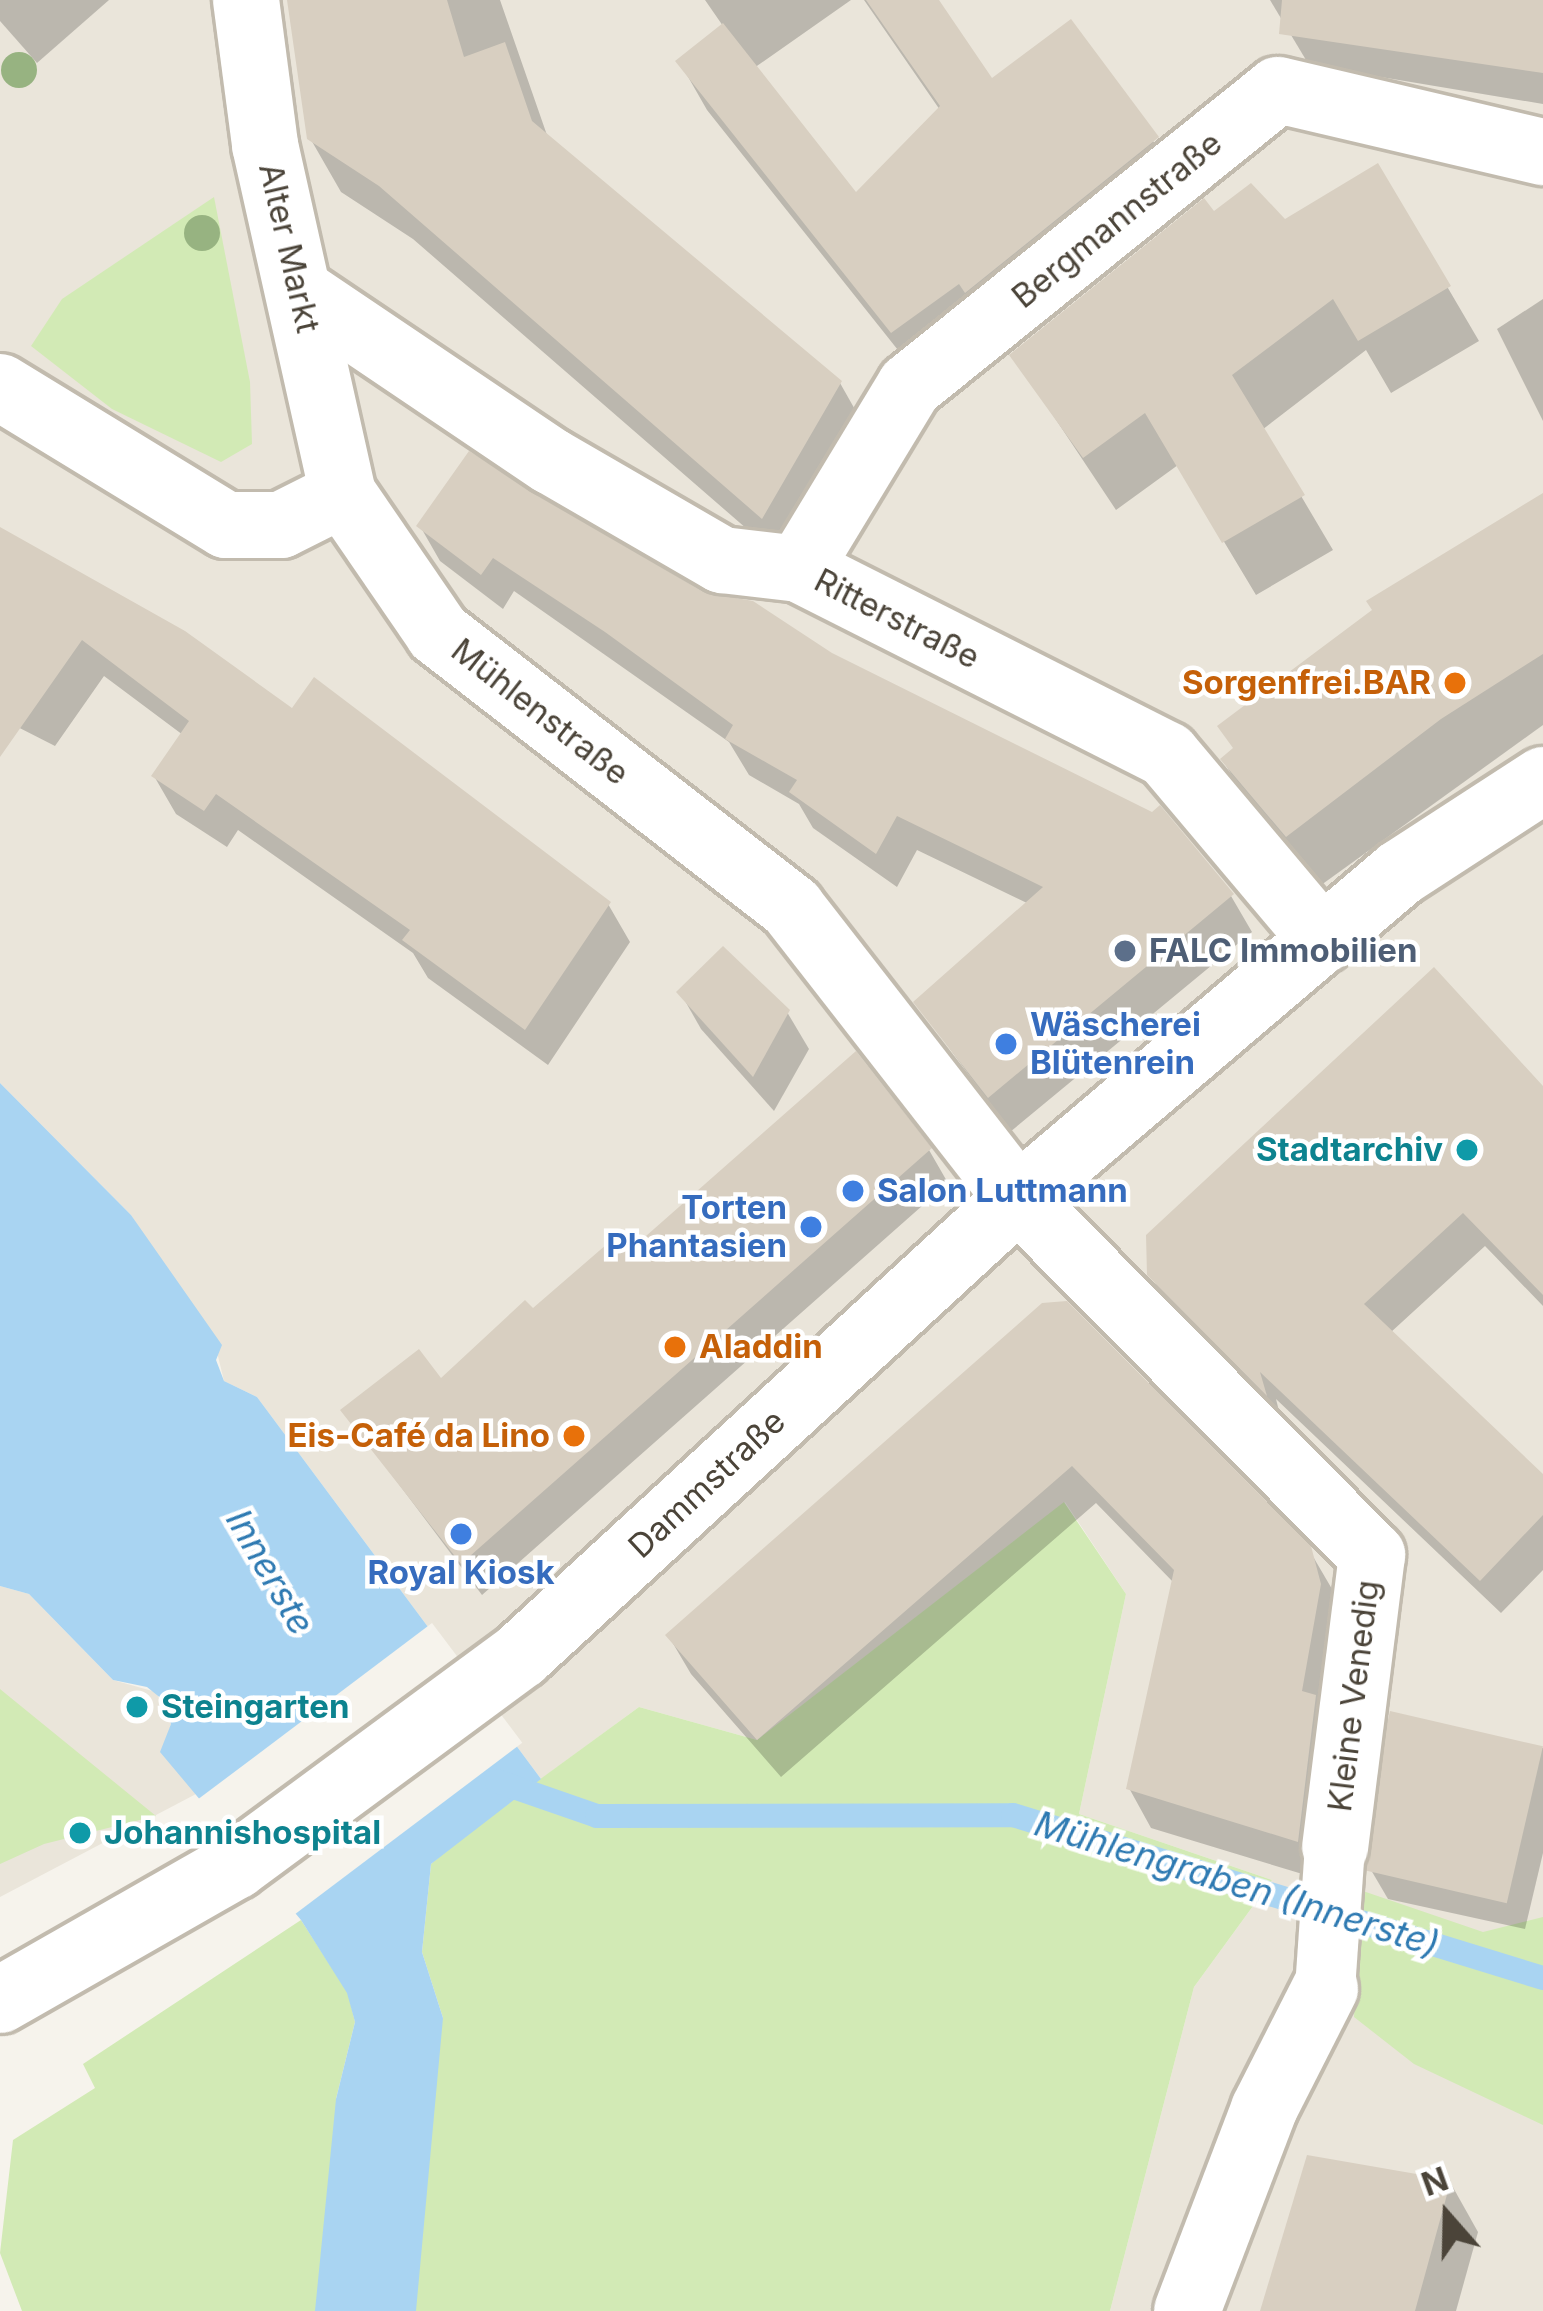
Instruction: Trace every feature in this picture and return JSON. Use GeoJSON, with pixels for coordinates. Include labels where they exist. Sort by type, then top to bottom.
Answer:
{"type":"FeatureCollection","features":[{"type":"Feature","properties":{"kind":"street","name":"Alter Markt"},"geometry":{"type":"LineString","coordinates":[[247,0],[265,145],[343,494]]}},
{"type":"Feature","properties":{"kind":"street","name":"Bergmannstraße"},"geometry":{"type":"LineString","coordinates":[[800,569],[910,386],[1278,90],[1543,152]]}},
{"type":"Feature","properties":{"kind":"street","name":"Ritterstraße"},"geometry":{"type":"LineString","coordinates":[[300,292],[551,461],[722,560],[800,569],[1167,755],[1323,940]]}},
{"type":"Feature","properties":{"kind":"street"},"geometry":{"type":"LineString","coordinates":[[0,387],[226,525],[281,525],[343,494]]}},
{"type":"Feature","properties":{"kind":"street","name":"Mühlenstraße"},"geometry":{"type":"LineString","coordinates":[[343,494],[438,633],[792,908],[1018,1198]]}},
{"type":"Feature","properties":{"kind":"street","name":"Dammstraße"},"geometry":{"type":"LineString","coordinates":[[0,2000],[235,1866],[490,1677],[1018,1198],[1400,873],[1543,780]]}},
{"type":"Feature","properties":{"kind":"street","name":"Kleine Venedig"},"geometry":{"type":"LineString","coordinates":[[1018,1198],[1372,1555],[1335,1847],[1324,1989],[1264,2109],[1187,2311]]}},
{"type":"Feature","properties":{"kind":"shaded area"},"geometry":{"type":"Polygon","coordinates":[[[0,0],[1543,0],[1543,2311],[1110,2311],[1194,1987],[1272,1880],[1079,1814],[1126,1594],[1065,1502],[757,1740],[639,1707],[541,1779],[257,1397],[224,1381],[217,1352],[131,1215],[0,1083],[0,0]]]}},
{"type":"Feature","properties":{"kind":"shaded area"},"geometry":{"type":"Polygon","coordinates":[[[0,1586],[29,1594],[113,1680],[156,1692],[171,1724],[167,1738],[196,1794],[0,1897],[0,1586]]]}},
{"type":"Feature","properties":{"kind":"green space"},"geometry":{"type":"Polygon","coordinates":[[[214,197],[250,382],[252,444],[221,462],[112,409],[31,346],[62,299],[214,197]]]}},
{"type":"Feature","properties":{"kind":"green space"},"geometry":{"type":"Polygon","coordinates":[[[1064,1502],[1126,1594],[1079,1814],[1272,1880],[1194,1987],[1110,2311],[22,2311],[0,2253],[13,2140],[95,2088],[83,2064],[301,1920],[348,1993],[355,2022],[336,2099],[443,2018],[422,1952],[431,1864],[465,1834],[639,1707],[757,1740],[1064,1502]]]}},
{"type":"Feature","properties":{"kind":"green space"},"geometry":{"type":"Polygon","coordinates":[[[0,1689],[156,1816],[44,1844],[0,1864],[0,1689]]]}},
{"type":"Feature","properties":{"kind":"green space"},"geometry":{"type":"Polygon","coordinates":[[[1360,1890],[1483,1932],[1543,1917],[1543,2125],[1414,2064],[1354,2017],[1360,1890]]]}},
{"type":"Feature","properties":{"kind":"water","name":"Innerste"},"geometry":{"type":"Polygon","coordinates":[[[0,1083],[131,1215],[222,1345],[216,1360],[224,1381],[257,1397],[541,1779],[431,1864],[422,1952],[443,2018],[416,2311],[315,2311],[336,2099],[355,2022],[347,1993],[301,1920],[160,1752],[171,1724],[163,1700],[147,1687],[113,1680],[29,1594],[0,1586],[0,1083]]]}},
{"type":"Feature","properties":{"kind":"pier"},"geometry":{"type":"Polygon","coordinates":[[[432,1623],[522,1743],[284,1922],[194,1802],[432,1623]]]}},
{"type":"Feature","properties":{"kind":"building"},"geometry":{"type":"Polygon","coordinates":[[[287,0],[447,0],[464,57],[505,42],[532,121],[842,381],[762,519],[379,186],[307,139],[287,0]]]}},
{"type":"Feature","properties":{"kind":"building"},"geometry":{"type":"Polygon","coordinates":[[[866,0],[939,0],[992,78],[1071,19],[1159,137],[965,293],[959,284],[891,333],[675,61],[723,23],[856,192],[940,106],[866,0]]]}},
{"type":"Feature","properties":{"kind":"building"},"geometry":{"type":"Polygon","coordinates":[[[1282,0],[1543,0],[1543,73],[1279,34],[1282,0]]]}},
{"type":"Feature","properties":{"kind":"building"},"geometry":{"type":"Polygon","coordinates":[[[1378,163],[1451,286],[1358,341],[1333,299],[1232,375],[1305,495],[1222,543],[1145,413],[1083,458],[1009,355],[1204,198],[1214,211],[1251,183],[1285,219],[1378,163]]]}},
{"type":"Feature","properties":{"kind":"building"},"geometry":{"type":"Polygon","coordinates":[[[469,451],[703,592],[753,601],[832,653],[1152,812],[1160,805],[1234,894],[988,1098],[913,1002],[1043,887],[897,816],[876,854],[789,792],[797,780],[725,739],[733,725],[605,632],[493,558],[481,575],[416,526],[469,451]]]}},
{"type":"Feature","properties":{"kind":"building"},"geometry":{"type":"Polygon","coordinates":[[[1543,493],[1543,654],[1441,719],[1286,837],[1220,759],[1233,748],[1217,726],[1372,610],[1366,601],[1543,493]]]}},
{"type":"Feature","properties":{"kind":"building"},"geometry":{"type":"Polygon","coordinates":[[[0,527],[185,631],[292,708],[314,677],[611,902],[525,1030],[402,940],[410,930],[216,794],[204,811],[151,776],[189,721],[82,640],[0,757],[0,527]]]}},
{"type":"Feature","properties":{"kind":"building"},"geometry":{"type":"Polygon","coordinates":[[[723,946],[790,1010],[753,1077],[676,992],[723,946]]]}},
{"type":"Feature","properties":{"kind":"building"},"geometry":{"type":"Polygon","coordinates":[[[1434,967],[1543,1086],[1543,1295],[1463,1213],[1364,1304],[1543,1474],[1543,1515],[1480,1581],[1260,1372],[1267,1396],[1147,1275],[1146,1235],[1434,967]]]}},
{"type":"Feature","properties":{"kind":"building"},"geometry":{"type":"Polygon","coordinates":[[[856,1051],[932,1148],[461,1564],[340,1410],[419,1349],[441,1378],[525,1300],[533,1308],[614,1238],[629,1251],[856,1051]]]}},
{"type":"Feature","properties":{"kind":"building"},"geometry":{"type":"Polygon","coordinates":[[[1067,1301],[1311,1546],[1321,1584],[1302,1691],[1316,1695],[1298,1842],[1126,1789],[1174,1570],[1072,1466],[757,1740],[665,1635],[1042,1303],[1067,1301]]]}},
{"type":"Feature","properties":{"kind":"building"},"geometry":{"type":"Polygon","coordinates":[[[1390,1711],[1543,1746],[1507,1903],[1354,1868],[1390,1711]]]}},
{"type":"Feature","properties":{"kind":"building"},"geometry":{"type":"Polygon","coordinates":[[[1307,2155],[1451,2180],[1415,2311],[1260,2311],[1307,2155]]]}},
{"type":"Feature","properties":{"kind":"waterway","name":"Mühlengraben (Innerste)"},"geometry":{"type":"LineString","coordinates":[[496,1781],[597,1816],[1013,1815],[1543,1978]]}},
{"type":"Feature","properties":{"kind":"place","name":"Sorgenfrei.BAR"},"geometry":{"type":"Point","coordinates":[1455,683]}},
{"type":"Feature","properties":{"kind":"place","name":"FALC Immobilien"},"geometry":{"type":"Point","coordinates":[1125,951]}},
{"type":"Feature","properties":{"kind":"place","name":"Wäscherei Blütenrein"},"geometry":{"type":"Point","coordinates":[1006,1044]}},
{"type":"Feature","properties":{"kind":"place","name":"Stadtarchiv"},"geometry":{"type":"Point","coordinates":[1467,1150]}},
{"type":"Feature","properties":{"kind":"place","name":"Salon Luttmann"},"geometry":{"type":"Point","coordinates":[853,1191]}},
{"type":"Feature","properties":{"kind":"place","name":"Torten Phantasien"},"geometry":{"type":"Point","coordinates":[811,1227]}},
{"type":"Feature","properties":{"kind":"place","name":"Aladdin"},"geometry":{"type":"Point","coordinates":[675,1347]}},
{"type":"Feature","properties":{"kind":"place","name":"Eis-Café da Lino"},"geometry":{"type":"Point","coordinates":[574,1436]}},
{"type":"Feature","properties":{"kind":"place","name":"Royal Kiosk"},"geometry":{"type":"Point","coordinates":[461,1534]}},
{"type":"Feature","properties":{"kind":"place","name":"Steingarten"},"geometry":{"type":"Point","coordinates":[137,1707]}},
{"type":"Feature","properties":{"kind":"place","name":"Johannishospital"},"geometry":{"type":"Point","coordinates":[80,1833]}}]}
